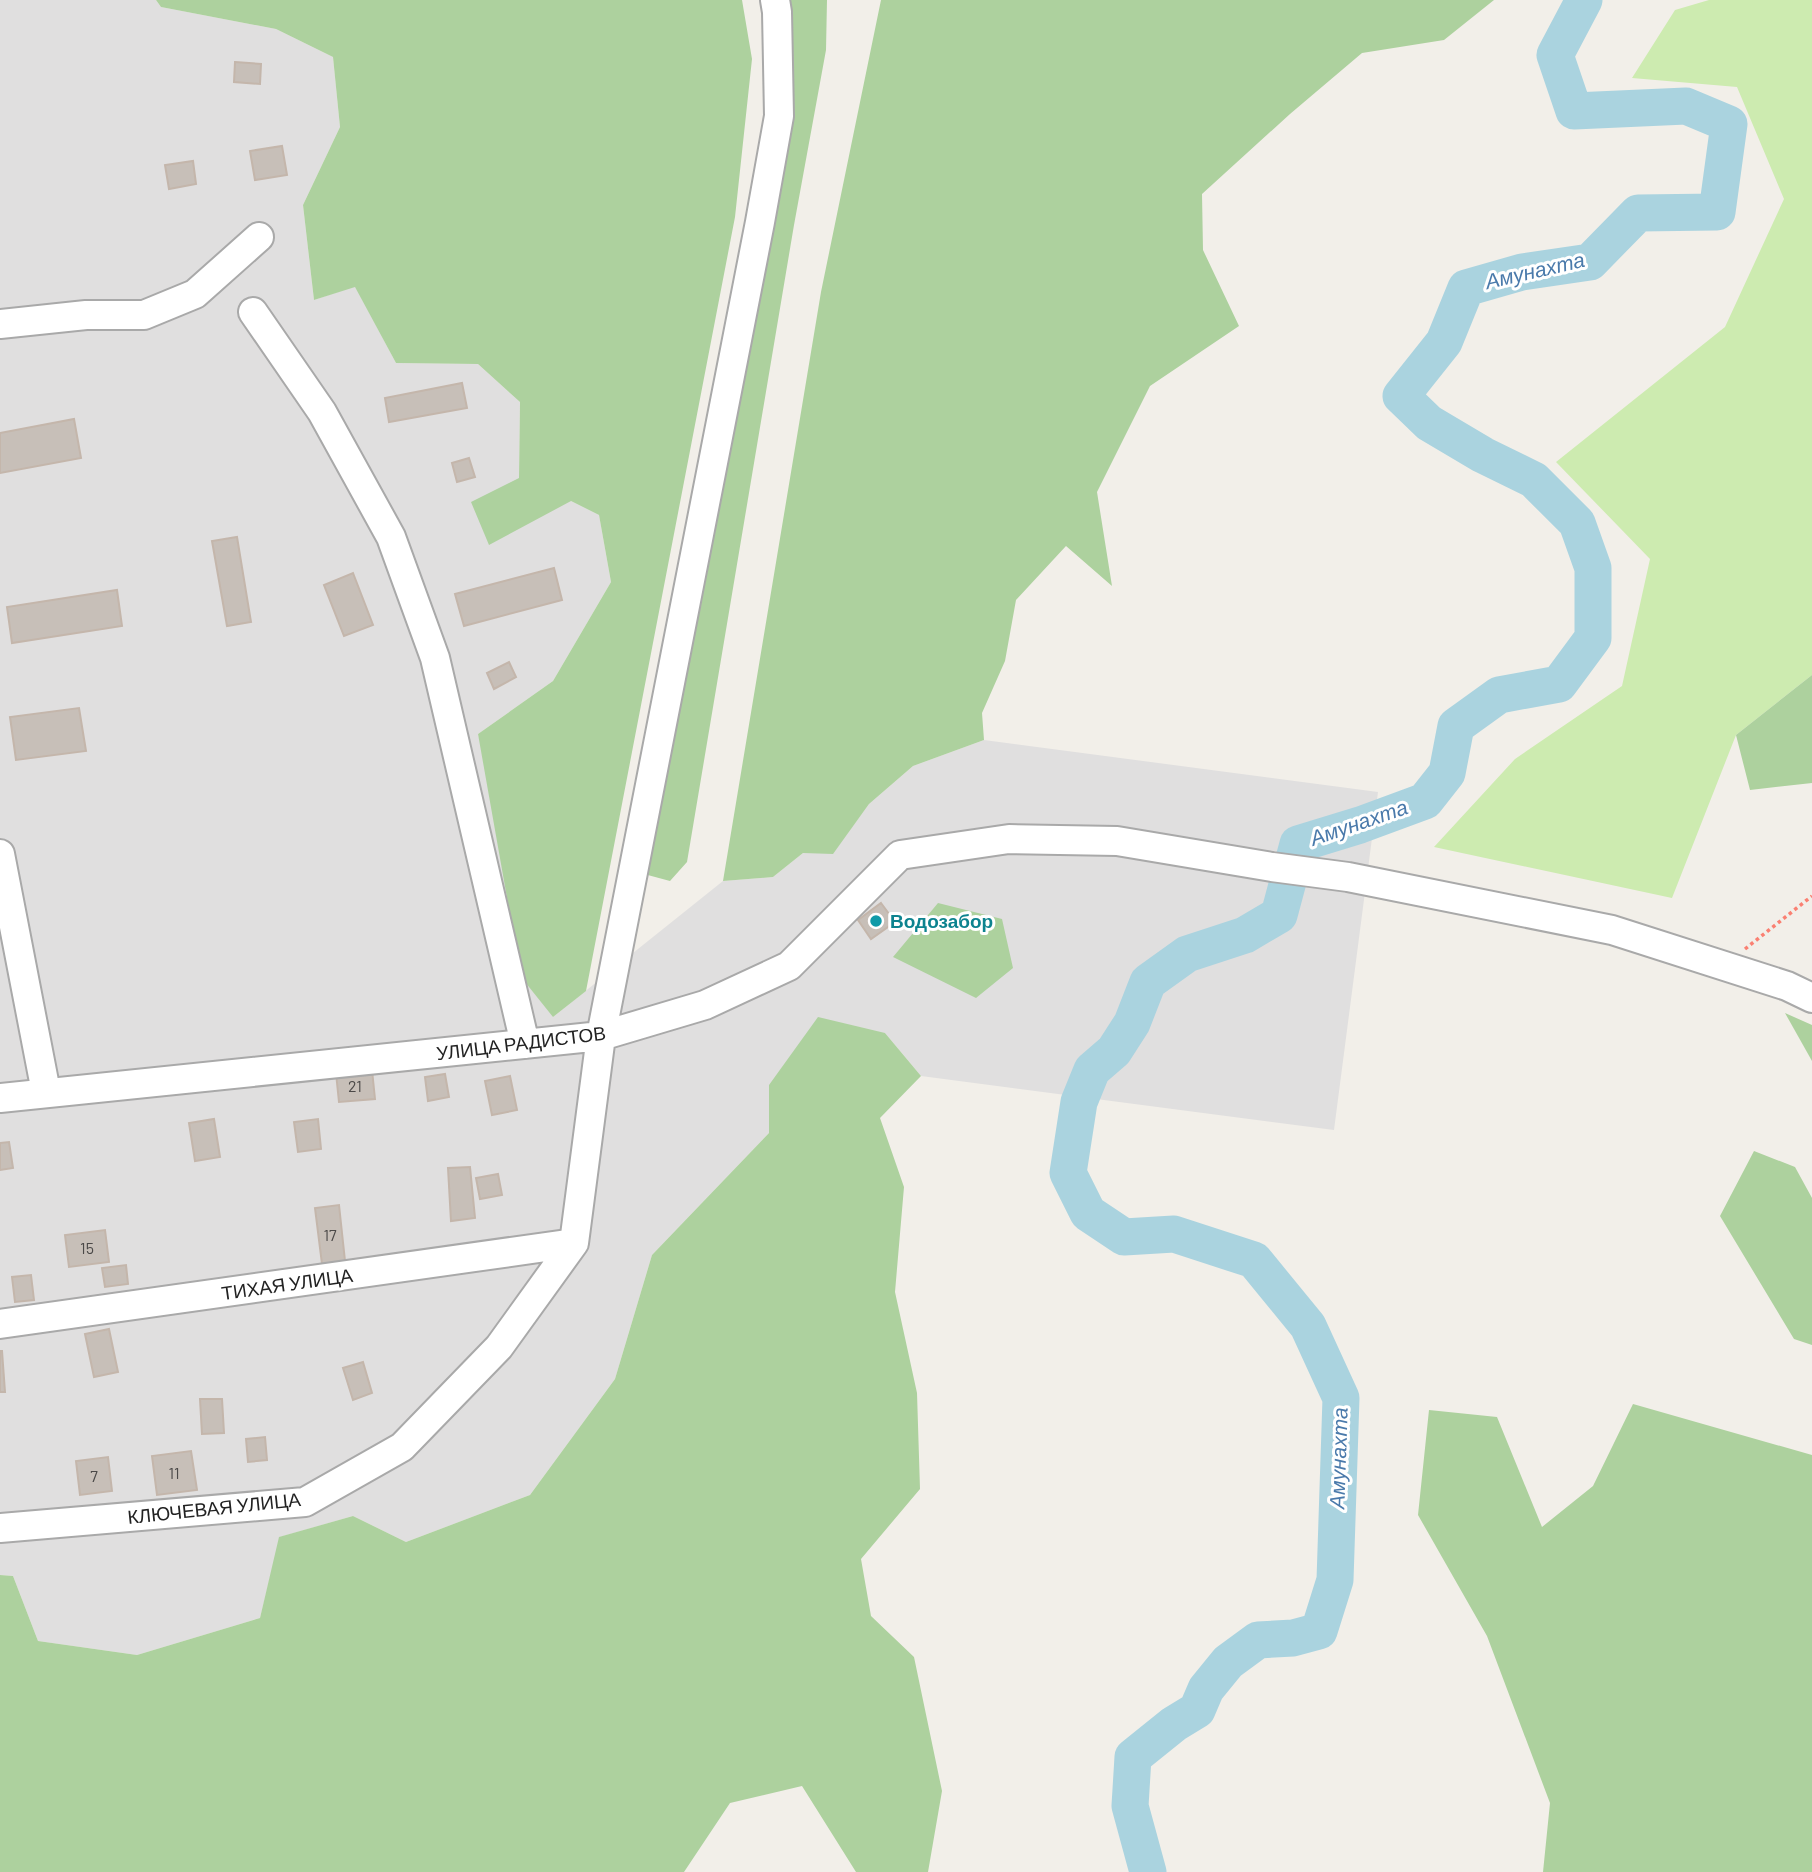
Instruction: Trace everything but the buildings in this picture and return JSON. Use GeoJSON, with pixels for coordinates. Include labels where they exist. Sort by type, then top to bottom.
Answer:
{"type":"FeatureCollection","features":[{"type":"Feature","properties":{"kind":"street","name":"КЛЮЧЕВАЯ УЛИЦА"},"geometry":{"type":"LineString","coordinates":[[0,1528],[305,1502],[402,1447],[499,1347],[574,1243],[601,1037],[758,236],[779,116],[775,0]]}},
{"type":"Feature","properties":{"kind":"street"},"geometry":{"type":"LineString","coordinates":[[0,324],[86,315],[144,315],[195,294],[258,237]]}},
{"type":"Feature","properties":{"kind":"street"},"geometry":{"type":"LineString","coordinates":[[253,312],[322,412],[391,537],[435,658],[525,1044]]}},
{"type":"Feature","properties":{"kind":"street","name":"УЛИЦА РАДИСТОВ"},"geometry":{"type":"LineString","coordinates":[[0,1098],[601,1037],[705,1005],[789,966],[900,855],[1009,839],[1117,841],[1348,877],[1612,930],[1787,986],[1812,998]]}},
{"type":"Feature","properties":{"kind":"street"},"geometry":{"type":"LineString","coordinates":[[0,854],[46,1092]]}},
{"type":"Feature","properties":{"kind":"street","name":"ТИХАЯ УЛИЦА"},"geometry":{"type":"LineString","coordinates":[[0,1324],[574,1243]]}},
{"type":"Feature","properties":{"kind":"path"},"geometry":{"type":"LineString","coordinates":[[1725,966],[1812,896]]}},
{"type":"Feature","properties":{"kind":"shaded area"},"geometry":{"type":"Polygon","coordinates":[[[0,0],[156,0],[161,7],[276,29],[333,57],[340,127],[303,205],[314,300],[355,286],[396,363],[478,364],[520,402],[519,479],[599,515],[611,582],[553,681],[478,734],[553,1017],[723,881],[773,877],[803,853],[833,853],[869,804],[913,766],[984,740],[1378,792],[1334,1130],[921,1076],[885,1033],[769,1085],[769,1133],[652,1255],[615,1379],[530,1495],[406,1542],[353,1516],[280,1537],[260,1618],[137,1655],[38,1641],[13,1576],[0,1575],[0,0]]]}},
{"type":"Feature","properties":{"kind":"green space"},"geometry":{"type":"Polygon","coordinates":[[[156,0],[742,0],[752,59],[735,217],[586,991],[553,1017],[521,977],[478,734],[553,681],[611,582],[599,515],[571,501],[489,545],[471,502],[519,478],[520,402],[478,364],[396,363],[355,287],[314,300],[303,205],[340,127],[333,57],[276,29],[161,7],[156,0]]]}},
{"type":"Feature","properties":{"kind":"green space"},"geometry":{"type":"Polygon","coordinates":[[[789,0],[827,0],[826,50],[687,862],[670,881],[644,874],[792,118],[793,24],[789,0]]]}},
{"type":"Feature","properties":{"kind":"green space"},"geometry":{"type":"Polygon","coordinates":[[[881,0],[1494,0],[1444,40],[1362,53],[1202,194],[1203,250],[1239,326],[1150,386],[1097,492],[1112,586],[1066,546],[1016,600],[1005,661],[982,713],[984,740],[913,766],[869,804],[833,854],[803,853],[773,877],[723,881],[821,292],[881,0]]]}},
{"type":"Feature","properties":{"kind":"green space"},"geometry":{"type":"Polygon","coordinates":[[[1709,0],[1812,0],[1812,675],[1736,735],[1672,898],[1434,847],[1515,759],[1622,686],[1650,559],[1556,462],[1725,327],[1784,199],[1737,87],[1632,78],[1675,10],[1709,0]]]}},
{"type":"Feature","properties":{"kind":"green space"},"geometry":{"type":"Polygon","coordinates":[[[1812,675],[1812,783],[1750,790],[1736,735],[1812,675]]]}},
{"type":"Feature","properties":{"kind":"green space"},"geometry":{"type":"Polygon","coordinates":[[[938,903],[1002,919],[1013,968],[976,998],[893,957],[938,903]]]}},
{"type":"Feature","properties":{"kind":"green space"},"geometry":{"type":"Polygon","coordinates":[[[1785,1013],[1812,1025],[1812,1061],[1785,1013]]]}},
{"type":"Feature","properties":{"kind":"green space"},"geometry":{"type":"Polygon","coordinates":[[[818,1017],[885,1033],[921,1076],[880,1118],[904,1187],[895,1292],[917,1393],[920,1489],[861,1559],[871,1616],[914,1657],[942,1791],[928,1872],[856,1872],[802,1786],[730,1803],[684,1872],[0,1872],[0,1575],[13,1576],[38,1641],[137,1655],[260,1618],[279,1537],[353,1516],[406,1542],[530,1495],[615,1379],[652,1255],[769,1133],[769,1085],[818,1017]]]}},
{"type":"Feature","properties":{"kind":"green space"},"geometry":{"type":"Polygon","coordinates":[[[1754,1151],[1795,1167],[1812,1198],[1812,1345],[1794,1339],[1720,1216],[1754,1151]]]}},
{"type":"Feature","properties":{"kind":"green space"},"geometry":{"type":"Polygon","coordinates":[[[1633,1404],[1812,1455],[1812,1872],[1543,1872],[1550,1803],[1487,1636],[1418,1515],[1429,1410],[1497,1417],[1542,1527],[1593,1486],[1633,1404]]]}},
{"type":"Feature","properties":{"kind":"waterway","name":"Амунахта"},"geometry":{"type":"LineString","coordinates":[[1148,1872],[1130,1806],[1133,1757],[1174,1724],[1197,1710],[1206,1689],[1228,1662],[1258,1640],[1293,1638],[1319,1631],[1335,1580],[1341,1398],[1308,1326],[1254,1260],[1174,1234],[1124,1237],[1088,1213],[1068,1173],[1079,1102],[1092,1070],[1114,1051],[1132,1023],[1148,982],[1187,954],[1245,935],[1279,915],[1298,844],[1425,801],[1447,773],[1456,726],[1499,695],[1559,684],[1593,638],[1593,568],[1577,523],[1534,480],[1483,455],[1429,423],[1401,396],[1444,342],[1466,288],[1522,272],[1590,262],[1638,213],[1717,212],[1729,124],[1686,106],[1574,111],[1555,55],[1584,0]]}},
{"type":"Feature","properties":{"kind":"place","name":"Водозабор"},"geometry":{"type":"Point","coordinates":[876,921]}}]}
